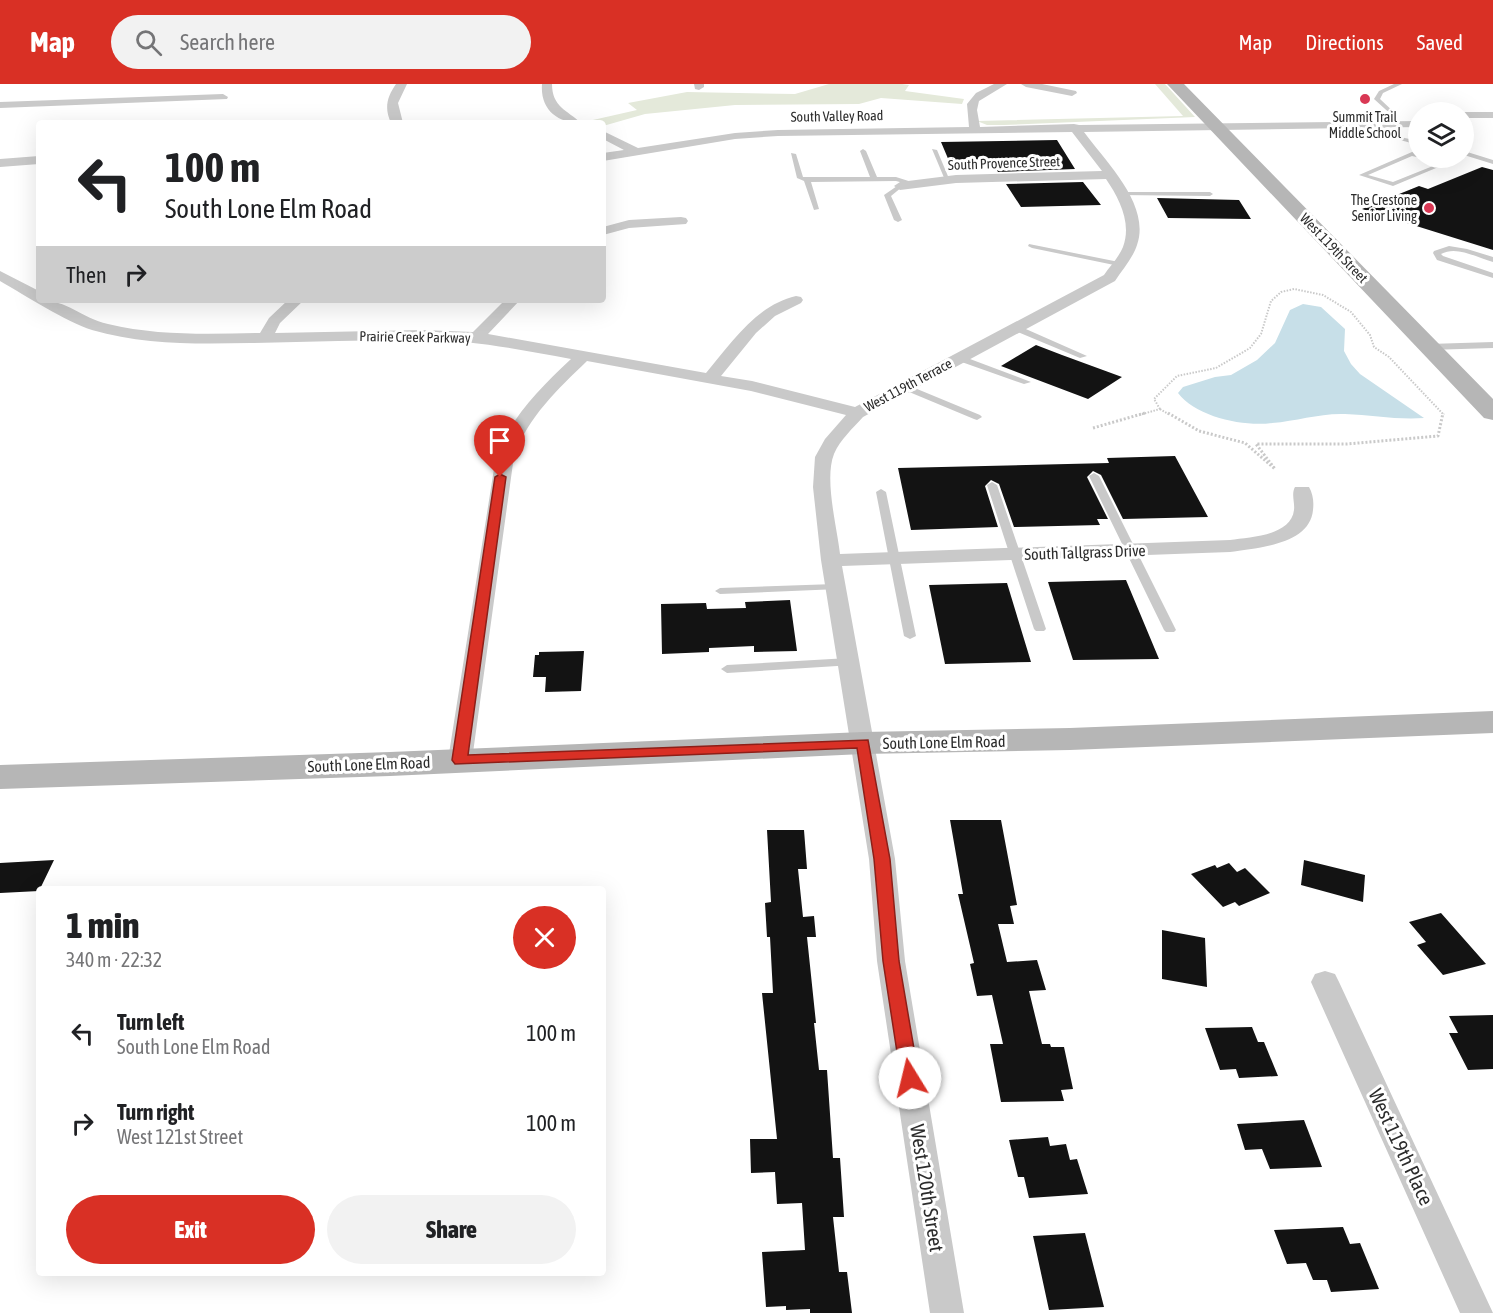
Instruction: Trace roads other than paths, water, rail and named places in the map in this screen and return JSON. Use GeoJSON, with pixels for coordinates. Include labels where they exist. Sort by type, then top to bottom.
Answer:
{"type":"FeatureCollection","features":[{"type":"Feature","properties":{"kind":"street"},"geometry":{"type":"LineString","coordinates":[[396,120],[392,111],[393,97],[402,84]]}},
{"type":"Feature","properties":{"kind":"street"},"geometry":{"type":"LineString","coordinates":[[547,84],[549,102],[561,115],[570,120]]}},
{"type":"Feature","properties":{"kind":"street"},"geometry":{"type":"LineString","coordinates":[[975,129],[969,112],[972,104],[981,95],[1002,84]]}},
{"type":"Feature","properties":{"kind":"street"},"geometry":{"type":"LineString","coordinates":[[1026,84],[1072,93]]}},
{"type":"Feature","properties":{"kind":"street","name":"West 119th Street"},"geometry":{"type":"LineString","coordinates":[[1175,84],[1493,413]]}},
{"type":"Feature","properties":{"kind":"street"},"geometry":{"type":"LineString","coordinates":[[0,105],[36,106],[150,98],[223,97]]}},
{"type":"Feature","properties":{"kind":"street"},"geometry":{"type":"LineString","coordinates":[[1474,115],[1493,115]]}},
{"type":"Feature","properties":{"kind":"street"},"geometry":{"type":"LineString","coordinates":[[1214,124],[1408,116]]}},
{"type":"Feature","properties":{"kind":"street"},"geometry":{"type":"LineString","coordinates":[[1474,123],[1493,122]]}},
{"type":"Feature","properties":{"kind":"street"},"geometry":{"type":"LineString","coordinates":[[1214,124],[1408,124]]}},
{"type":"Feature","properties":{"kind":"street","name":"South Valley Road"},"geometry":{"type":"LineString","coordinates":[[606,157],[754,134],[1074,127],[1091,130],[1214,124]]}},
{"type":"Feature","properties":{"kind":"street","name":"West 119th Terrace"},"geometry":{"type":"LineString","coordinates":[[863,743],[831,560],[822,487],[824,458],[831,443],[857,413],[1110,278],[1131,244],[1133,217],[1122,194],[1074,127]]}},
{"type":"Feature","properties":{"kind":"street"},"geometry":{"type":"LineString","coordinates":[[606,136],[637,152]]}},
{"type":"Feature","properties":{"kind":"street"},"geometry":{"type":"LineString","coordinates":[[0,163],[36,160]]}},
{"type":"Feature","properties":{"kind":"street","name":"South Provence Street"},"geometry":{"type":"LineString","coordinates":[[900,186],[948,180],[1108,175]]}},
{"type":"Feature","properties":{"kind":"street"},"geometry":{"type":"LineString","coordinates":[[606,230],[629,224],[681,221]]}},
{"type":"Feature","properties":{"kind":"street","name":"Prairie Creek Parkway"},"geometry":{"type":"LineString","coordinates":[[0,275],[36,293]]}},
{"type":"Feature","properties":{"kind":"street"},"geometry":{"type":"LineString","coordinates":[[710,378],[751,330],[770,313],[796,300]]}},
{"type":"Feature","properties":{"kind":"street","name":"Prairie Creek Parkway"},"geometry":{"type":"LineString","coordinates":[[53,303],[83,321],[126,333],[184,339],[407,335],[477,337],[778,391],[857,413]]}},
{"type":"Feature","properties":{"kind":"street"},"geometry":{"type":"LineString","coordinates":[[265,338],[274,321],[294,303]]}},
{"type":"Feature","properties":{"kind":"street"},"geometry":{"type":"LineString","coordinates":[[477,337],[510,303]]}},
{"type":"Feature","properties":{"kind":"street"},"geometry":{"type":"LineString","coordinates":[[460,760],[505,456],[516,428],[530,408],[583,356]]}},
{"type":"Feature","properties":{"kind":"street","name":"South Tallgrass Drive"},"geometry":{"type":"LineString","coordinates":[[831,560],[1182,549],[1267,541],[1293,530],[1302,518],[1305,508],[1302,491]]}},
{"type":"Feature","properties":{"kind":"street","name":"South Lone Elm Road"},"geometry":{"type":"LineString","coordinates":[[0,777],[863,743],[1070,739],[1493,722]]}},
{"type":"Feature","properties":{"kind":"street","name":"West 120th Street"},"geometry":{"type":"LineString","coordinates":[[863,743],[882,859],[891,961],[947,1313]]}},
{"type":"Feature","properties":{"kind":"street","name":"West 119th Place"},"geometry":{"type":"LineString","coordinates":[[1325,982],[1477,1313]]}},
{"type":"Feature","properties":{"kind":"lane"},"geometry":{"type":"LineString","coordinates":[[1395,116],[1377,99],[1380,93],[1399,84]]}},
{"type":"Feature","properties":{"kind":"lane"},"geometry":{"type":"LineString","coordinates":[[1378,124],[1398,138],[1408,140]]}},
{"type":"Feature","properties":{"kind":"lane"},"geometry":{"type":"LineString","coordinates":[[934,150],[948,180]]}},
{"type":"Feature","properties":{"kind":"lane"},"geometry":{"type":"LineString","coordinates":[[863,151],[874,179]]}},
{"type":"Feature","properties":{"kind":"lane"},"geometry":{"type":"LineString","coordinates":[[793,154],[800,178],[807,180],[896,179],[915,184]]}},
{"type":"Feature","properties":{"kind":"lane"},"geometry":{"type":"LineString","coordinates":[[1408,156],[1362,174],[1393,184],[1432,168]]}},
{"type":"Feature","properties":{"kind":"lane"},"geometry":{"type":"LineString","coordinates":[[1474,157],[1493,162]]}},
{"type":"Feature","properties":{"kind":"lane"},"geometry":{"type":"LineString","coordinates":[[807,180],[816,209]]}},
{"type":"Feature","properties":{"kind":"lane"},"geometry":{"type":"LineString","coordinates":[[897,220],[887,195],[900,186]]}},
{"type":"Feature","properties":{"kind":"lane"},"geometry":{"type":"LineString","coordinates":[[1122,194],[1210,194]]}},
{"type":"Feature","properties":{"kind":"lane"},"geometry":{"type":"LineString","coordinates":[[1032,246],[1119,264]]}},
{"type":"Feature","properties":{"kind":"lane"},"geometry":{"type":"LineString","coordinates":[[1493,260],[1460,249],[1447,249],[1437,253],[1440,258],[1493,276]]}},
{"type":"Feature","properties":{"kind":"lane"},"geometry":{"type":"LineString","coordinates":[[1016,328],[1083,356]]}},
{"type":"Feature","properties":{"kind":"lane"},"geometry":{"type":"LineString","coordinates":[[1430,347],[1493,345]]}},
{"type":"Feature","properties":{"kind":"lane"},"geometry":{"type":"LineString","coordinates":[[959,358],[1027,382]]}},
{"type":"Feature","properties":{"kind":"lane"},"geometry":{"type":"LineString","coordinates":[[905,387],[977,417]]}},
{"type":"Feature","properties":{"kind":"lane"},"geometry":{"type":"LineString","coordinates":[[1094,476],[1170,630]]}},
{"type":"Feature","properties":{"kind":"lane"},"geometry":{"type":"LineString","coordinates":[[992,485],[1040,629]]}},
{"type":"Feature","properties":{"kind":"lane"},"geometry":{"type":"LineString","coordinates":[[882,492],[910,636]]}},
{"type":"Feature","properties":{"kind":"lane"},"geometry":{"type":"LineString","coordinates":[[720,591],[835,587]]}},
{"type":"Feature","properties":{"kind":"lane"},"geometry":{"type":"LineString","coordinates":[[727,669],[849,662]]}},
{"type":"Feature","properties":{"kind":"water"},"geometry":{"type":"Polygon","coordinates":[[[1303,304],[1321,307],[1345,329],[1344,351],[1360,374],[1424,418],[1336,414],[1261,424],[1235,422],[1196,408],[1178,393],[1183,387],[1215,377],[1231,375],[1257,360],[1275,343],[1290,310],[1303,304]]]}},
{"type":"Feature","properties":{"kind":"place","name":"Summit Trail Middle School"},"geometry":{"type":"Point","coordinates":[1365,99]}},
{"type":"Feature","properties":{"kind":"place","name":"The Crestone Senior Living"},"geometry":{"type":"Point","coordinates":[1429,208]}}]}
